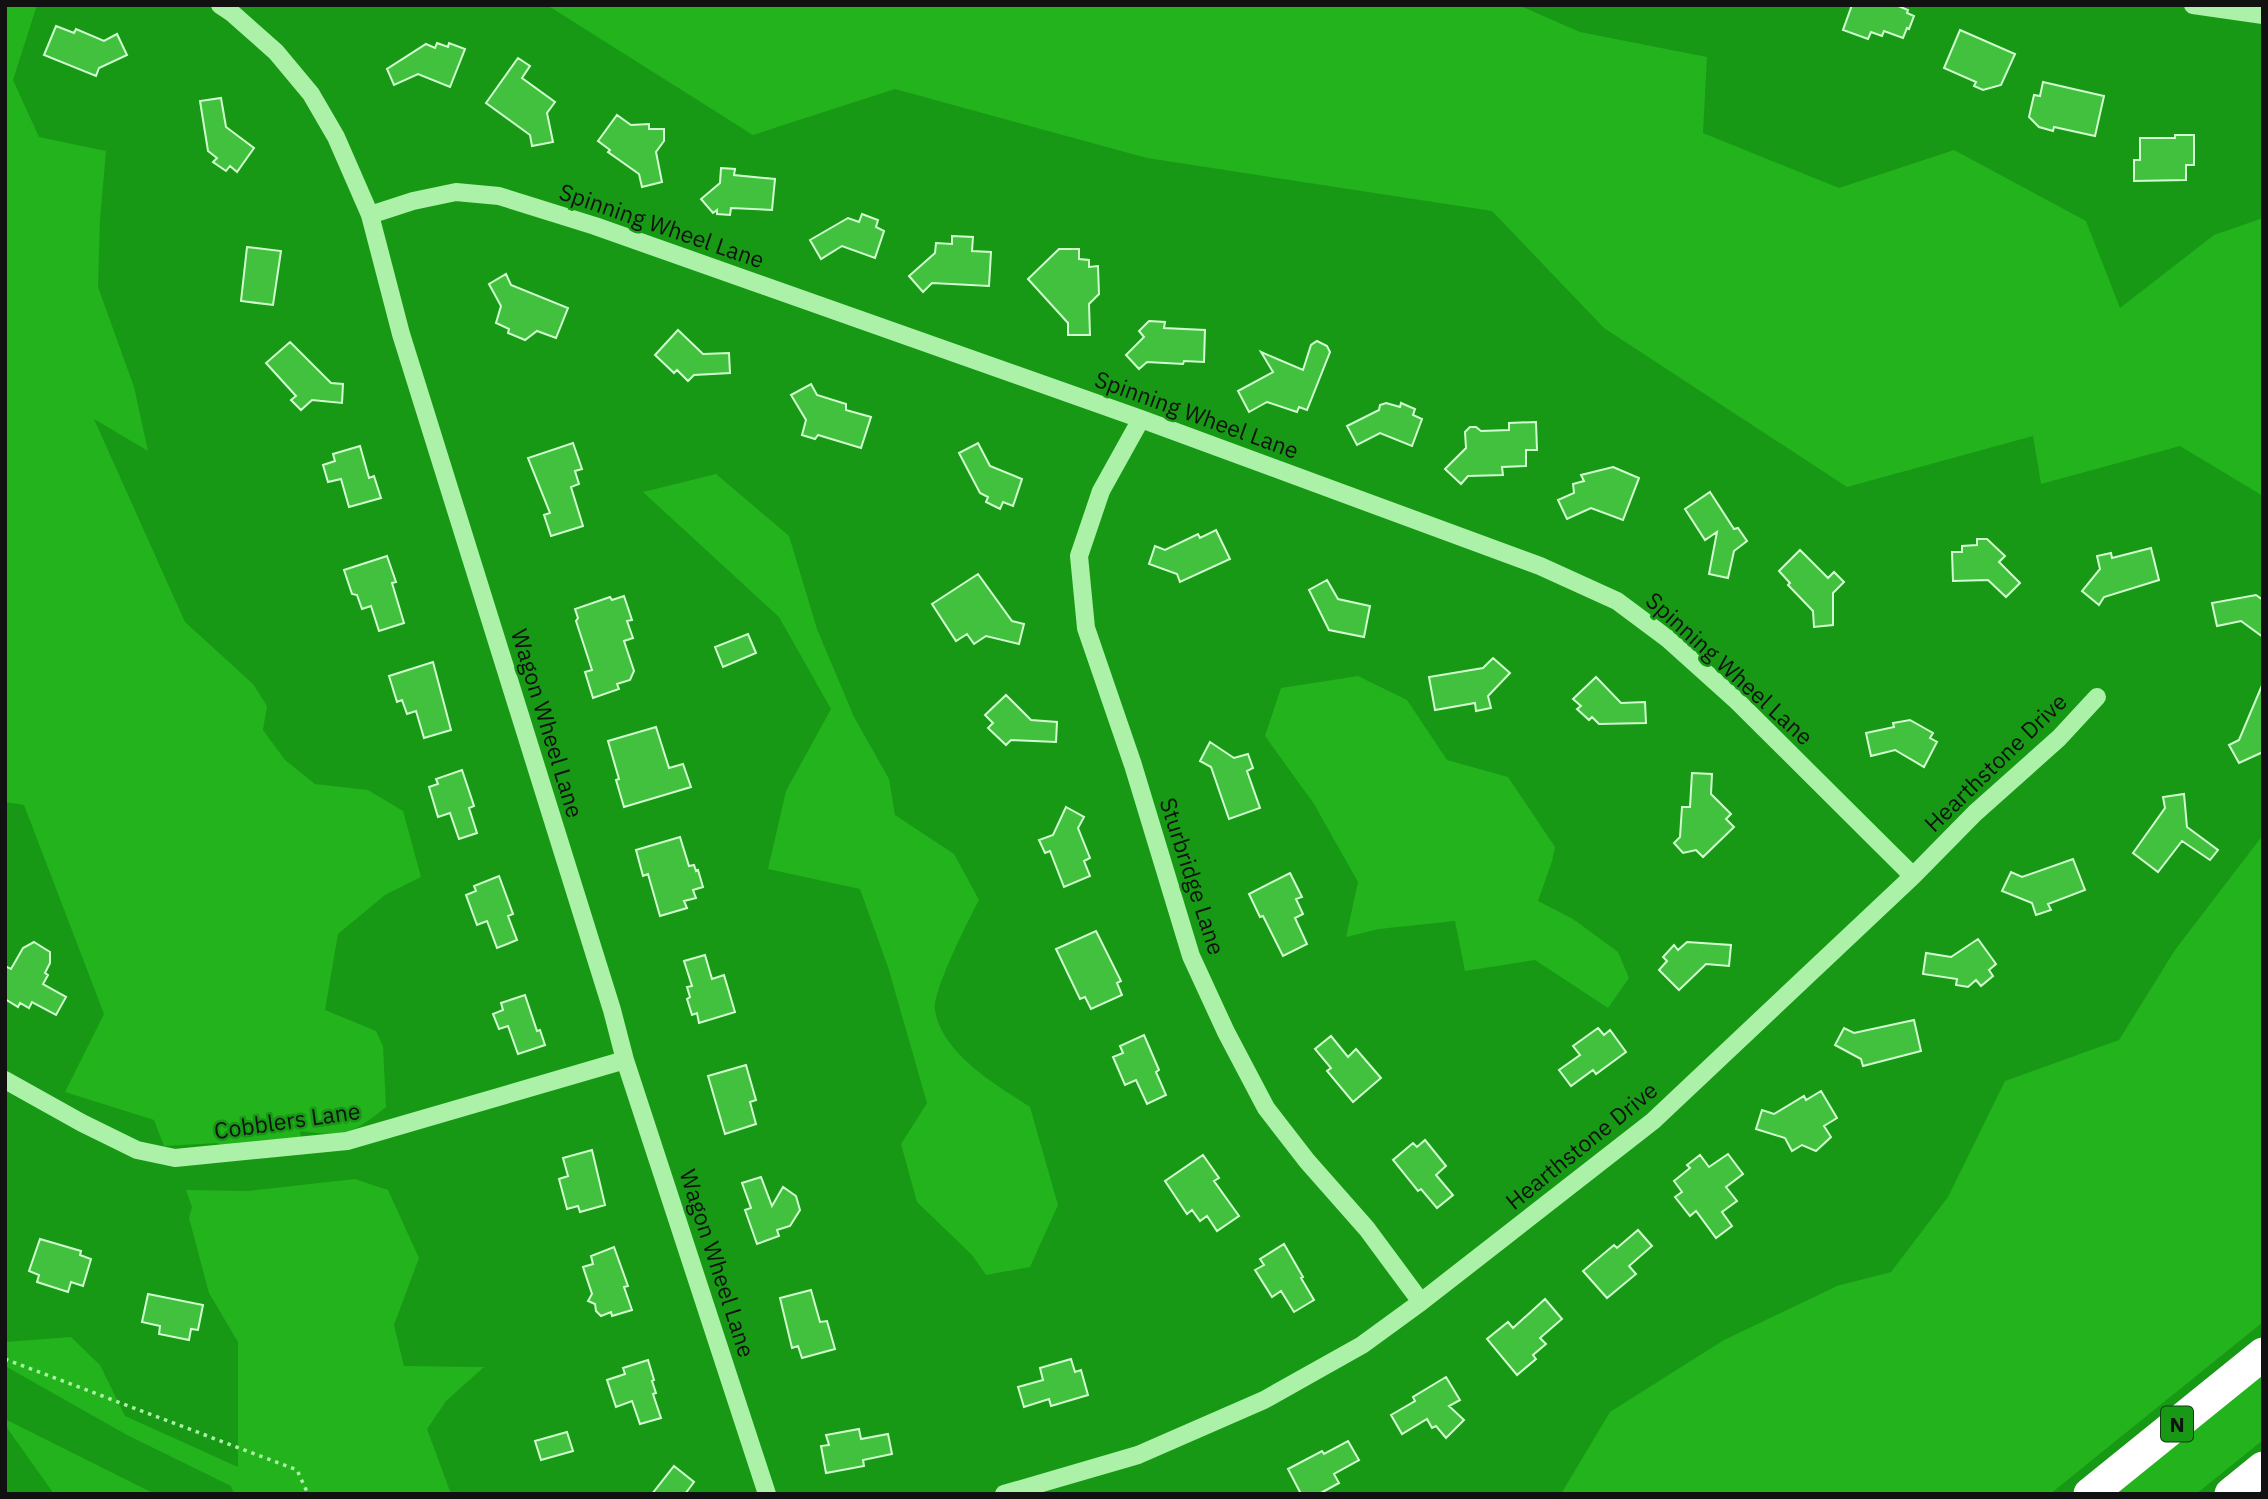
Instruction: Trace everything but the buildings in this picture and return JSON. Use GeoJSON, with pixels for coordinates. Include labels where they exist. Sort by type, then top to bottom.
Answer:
{"type":"FeatureCollection","features":[{"type":"Feature","properties":{"kind":"highway","name":"N"},"geometry":{"type":"LineString","coordinates":[[2090,1494],[2263,1354]]}},
{"type":"Feature","properties":{"kind":"highway"},"geometry":{"type":"LineString","coordinates":[[2231,1494],[2263,1468]]}},
{"type":"Feature","properties":{"kind":"street","name":"Wagon Wheel Lane"},"geometry":{"type":"LineString","coordinates":[[220,5],[276,52],[312,94],[337,137],[370,215],[401,334],[612,1010],[625,1060],[767,1494]]}},
{"type":"Feature","properties":{"kind":"street"},"geometry":{"type":"LineString","coordinates":[[2193,5],[2263,15]]}},
{"type":"Feature","properties":{"kind":"street","name":"Spinning Wheel Lane"},"geometry":{"type":"LineString","coordinates":[[370,215],[413,201],[456,192],[499,196],[595,226],[1141,419],[1540,566],[1617,601],[1668,639],[1737,701],[1913,876]]}},
{"type":"Feature","properties":{"kind":"street","name":"Sturbridge Lane"},"geometry":{"type":"LineString","coordinates":[[1141,419],[1101,491],[1079,556],[1086,628],[1133,765],[1191,956],[1226,1032],[1266,1108],[1307,1161],[1367,1229],[1421,1302]]}},
{"type":"Feature","properties":{"kind":"street","name":"Hearthstone Drive"},"geometry":{"type":"LineString","coordinates":[[1004,1494],[1138,1455],[1264,1399],[1362,1345],[1421,1302],[1653,1122],[1913,876],[1975,813],[2059,738],[2097,697]]}},
{"type":"Feature","properties":{"kind":"street","name":"Cobblers Lane"},"geometry":{"type":"LineString","coordinates":[[5,1080],[137,1150],[175,1158],[347,1140],[625,1060]]}},
{"type":"Feature","properties":{"kind":"path"},"geometry":{"type":"LineString","coordinates":[[5,1359],[297,1470],[308,1494]]}},
{"type":"Feature","properties":{"kind":"green space"},"geometry":{"type":"Polygon","coordinates":[[[5,5],[37,5],[13,80],[39,137],[106,151],[98,287],[134,387],[148,451],[94,419],[185,622],[253,684],[267,706],[263,730],[285,760],[315,784],[368,790],[403,811],[421,877],[385,895],[338,934],[325,1010],[376,1031],[383,1046],[386,1107],[346,1132],[327,1134],[300,1131],[301,1139],[247,1142],[223,1147],[217,1143],[164,1146],[154,1120],[65,1092],[104,1014],[24,805],[5,802],[5,5]]]}},
{"type":"Feature","properties":{"kind":"green space"},"geometry":{"type":"Polygon","coordinates":[[[547,5],[1518,5],[1580,32],[1707,57],[1703,133],[1839,188],[1954,150],[2086,221],[2120,308],[2214,235],[2263,218],[2263,496],[2180,446],[2041,484],[2033,436],[1847,487],[1604,328],[1492,211],[1147,158],[895,89],[753,135],[547,5]]]}},
{"type":"Feature","properties":{"kind":"green space"},"geometry":{"type":"Polygon","coordinates":[[[716,474],[789,536],[817,629],[854,717],[889,779],[895,815],[954,854],[979,900],[945,972],[935,1010],[940,1026],[959,1054],[986,1078],[1030,1107],[1058,1205],[1030,1267],[986,1275],[972,1255],[917,1202],[901,1144],[927,1103],[888,967],[860,889],[768,869],[786,791],[831,709],[779,617],[643,492],[716,474]]]}},
{"type":"Feature","properties":{"kind":"green space"},"geometry":{"type":"Polygon","coordinates":[[[1358,676],[1407,700],[1447,760],[1508,777],[1555,847],[1538,901],[1573,919],[1618,952],[1629,978],[1608,1008],[1535,960],[1465,971],[1455,921],[1379,929],[1346,937],[1358,882],[1314,804],[1265,736],[1281,688],[1358,676]]]}},
{"type":"Feature","properties":{"kind":"green space"},"geometry":{"type":"Polygon","coordinates":[[[2263,835],[2263,1322],[2050,1494],[1561,1494],[1610,1412],[1724,1340],[1837,1286],[1891,1272],[1948,1197],[2005,1081],[2119,1040],[2175,950],[2263,835]]]}},
{"type":"Feature","properties":{"kind":"green space"},"geometry":{"type":"Polygon","coordinates":[[[355,1179],[388,1190],[419,1258],[394,1325],[404,1366],[484,1367],[446,1401],[427,1429],[451,1494],[234,1494],[231,1486],[127,1435],[5,1366],[5,1342],[71,1337],[100,1365],[125,1416],[238,1467],[238,1342],[209,1293],[189,1218],[192,1207],[186,1190],[248,1191],[355,1179]]]}},
{"type":"Feature","properties":{"kind":"green space"},"geometry":{"type":"Polygon","coordinates":[[[2263,1362],[2263,1440],[2196,1494],[2102,1494],[2263,1362]]]}},
{"type":"Feature","properties":{"kind":"green space"},"geometry":{"type":"Polygon","coordinates":[[[5,1419],[155,1494],[54,1494],[5,1425],[5,1419]]]}}]}
